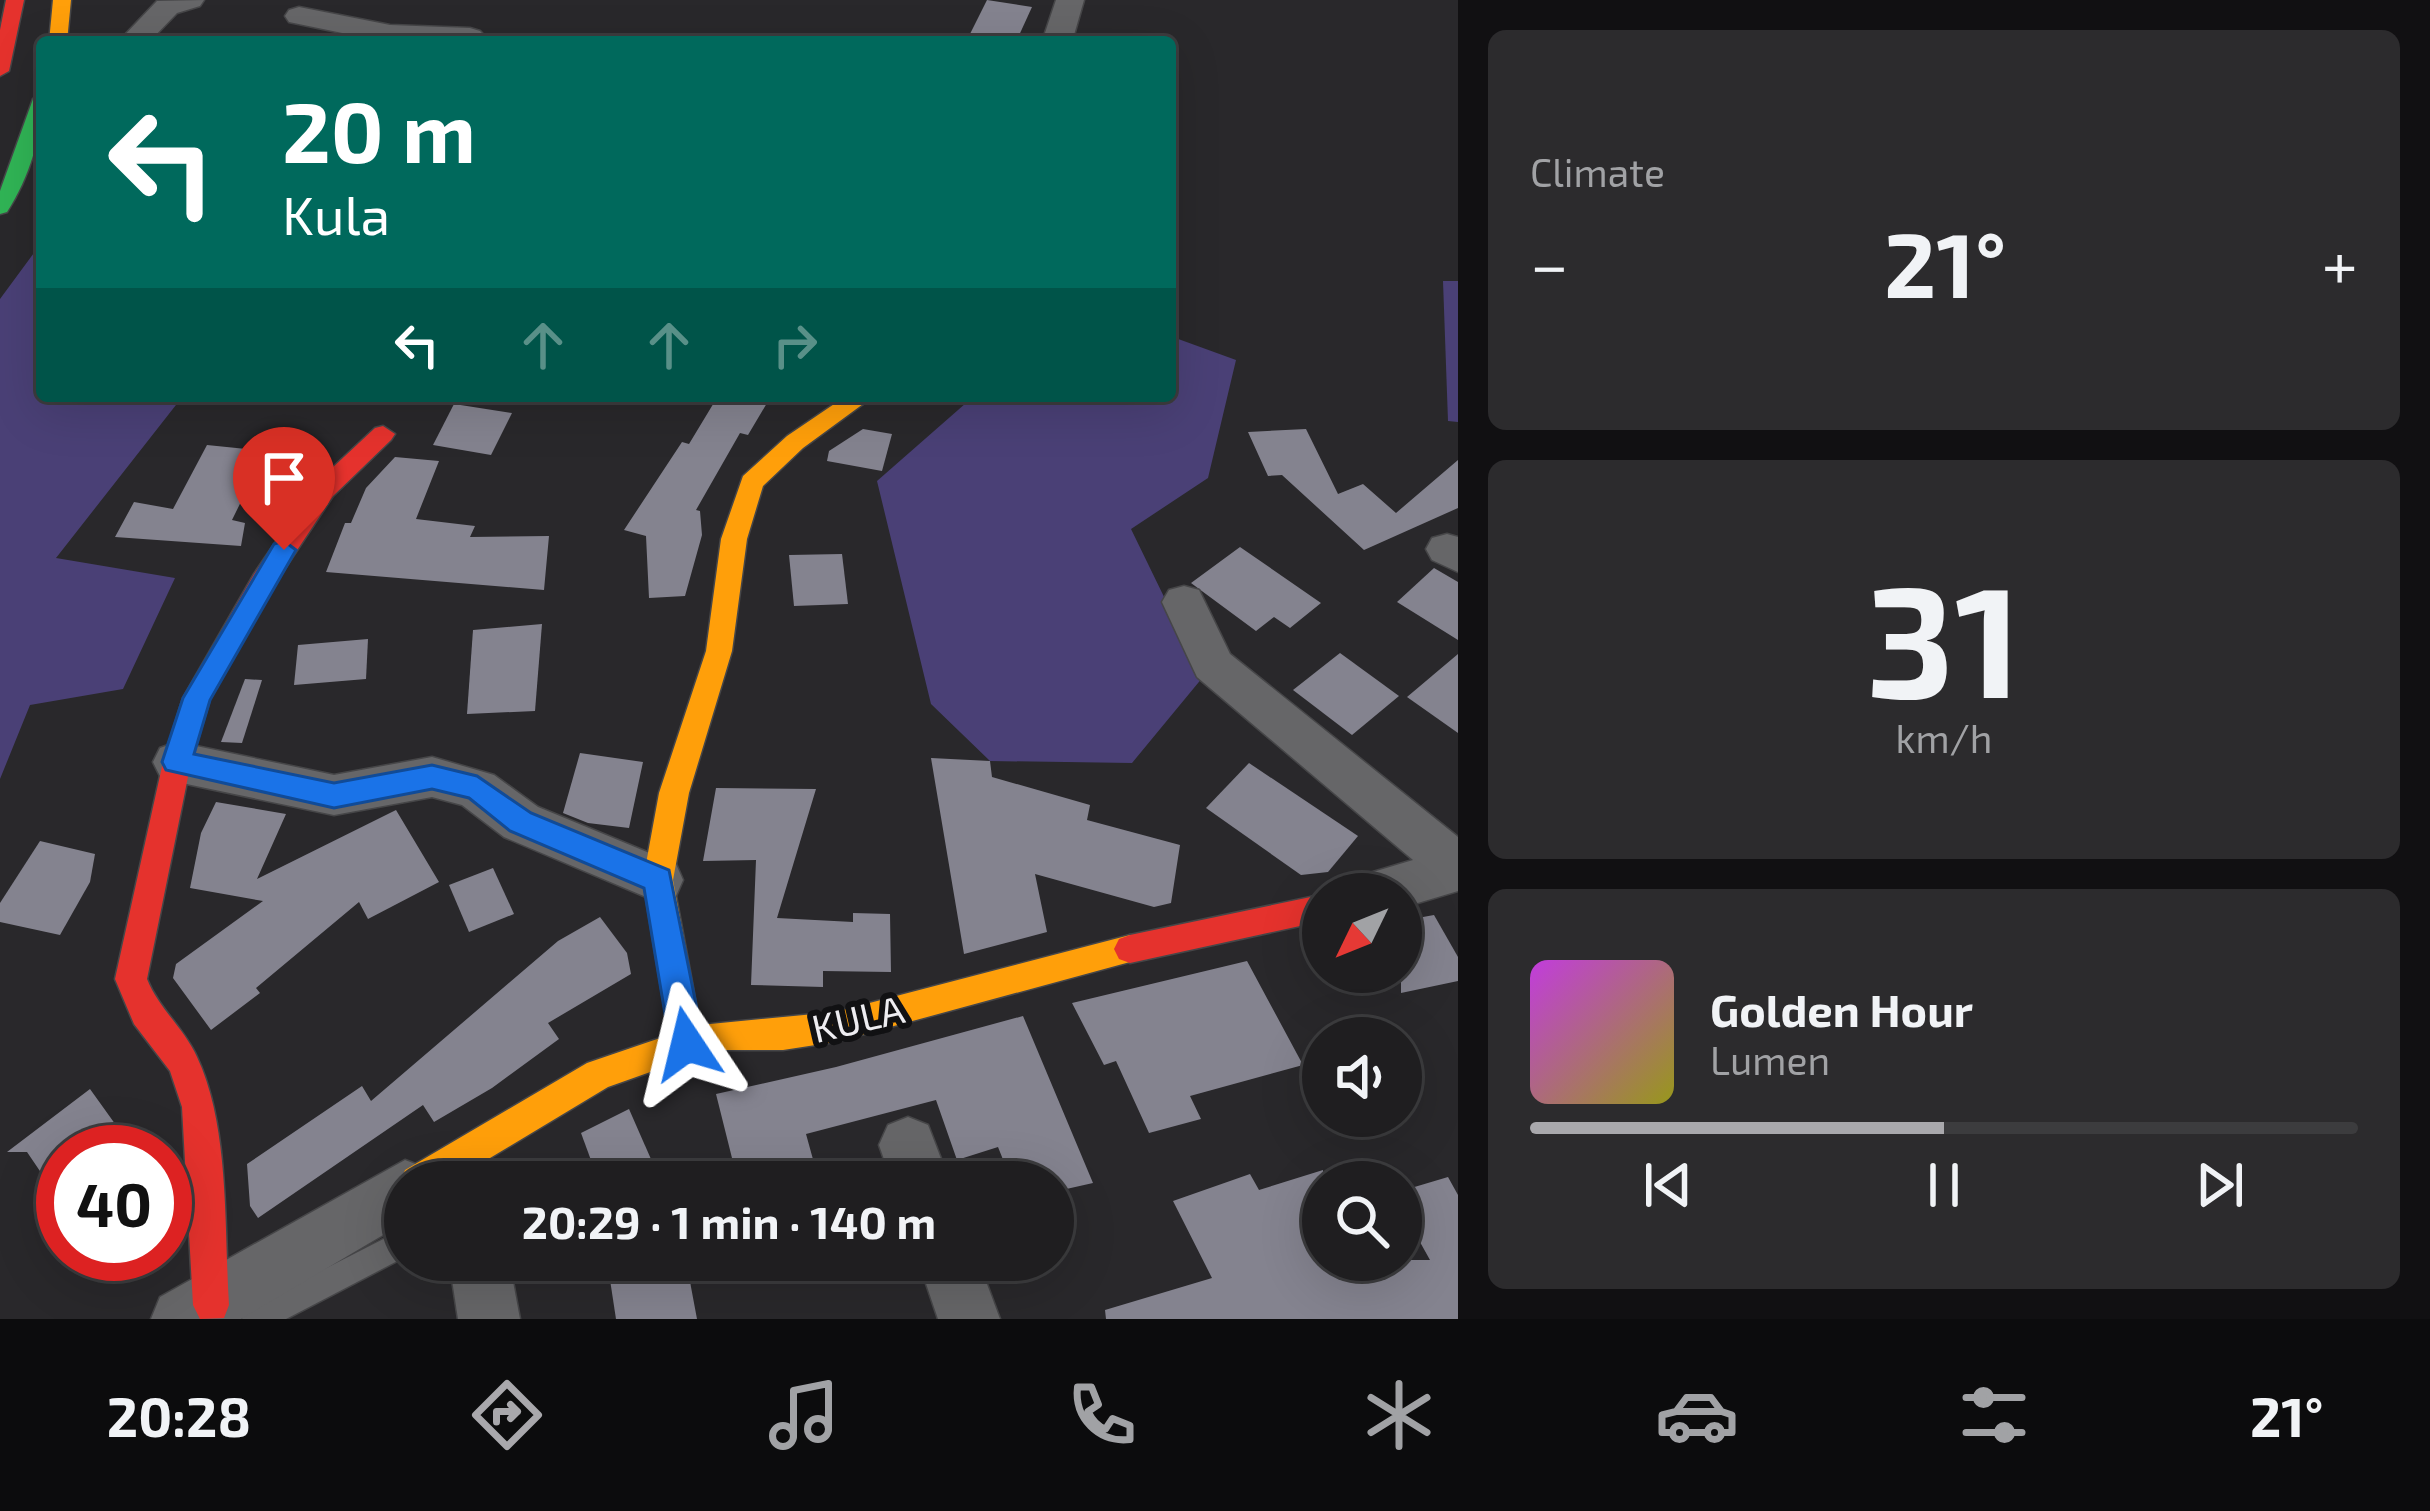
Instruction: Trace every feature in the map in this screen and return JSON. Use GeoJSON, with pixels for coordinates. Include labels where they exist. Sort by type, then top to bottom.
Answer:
{"type":"FeatureCollection","features":[{"type":"Feature","properties":{"kind":"street"},"geometry":{"type":"LineString","coordinates":[[0,71],[15,0]]}},
{"type":"Feature","properties":{"kind":"street"},"geometry":{"type":"LineString","coordinates":[[59,36],[62,0]]}},
{"type":"Feature","properties":{"kind":"street"},"geometry":{"type":"LineString","coordinates":[[139,36],[166,8],[190,0]]}},
{"type":"Feature","properties":{"kind":"street"},"geometry":{"type":"LineString","coordinates":[[1059,36],[1070,0]]}},
{"type":"Feature","properties":{"kind":"street"},"geometry":{"type":"LineString","coordinates":[[284,36],[307,8],[390,34],[443,36]]}},
{"type":"Feature","properties":{"kind":"street"},"geometry":{"type":"LineString","coordinates":[[0,208],[13,186],[36,119]]}},
{"type":"Feature","properties":{"kind":"street"},"geometry":{"type":"LineString","coordinates":[[687,1044],[658,880],[674,793],[719,651],[734,539],[752,482],[795,442],[853,402]]}},
{"type":"Feature","properties":{"kind":"street"},"geometry":{"type":"LineString","coordinates":[[216,1314],[199,1107],[183,1062],[145,1013],[131,979],[177,762],[196,698],[263,581],[324,490],[383,434]]}},
{"type":"Feature","properties":{"kind":"street"},"geometry":{"type":"LineString","coordinates":[[1184,602],[1213,665],[1458,868]]}},
{"type":"Feature","properties":{"kind":"street"},"geometry":{"type":"LineString","coordinates":[[177,762],[334,795],[432,777],[477,788],[520,822],[658,880]]}},
{"type":"Feature","properties":{"kind":"street"},"geometry":{"type":"LineString","coordinates":[[1422,879],[1458,868]]}},
{"type":"Feature","properties":{"kind":"street","name":"KULA"},"geometry":{"type":"LineString","coordinates":[[460,1161],[598,1074],[687,1044],[724,1035],[783,1036],[835,1027],[1110,954],[1302,912]]}},
{"type":"Feature","properties":{"kind":"street","name":"KULA"},"geometry":{"type":"LineString","coordinates":[[216,1314],[384,1209]]}},
{"type":"Feature","properties":{"kind":"street"},"geometry":{"type":"LineString","coordinates":[[483,1281],[489,1319]]}},
{"type":"Feature","properties":{"kind":"street"},"geometry":{"type":"LineString","coordinates":[[955,1281],[969,1319]]}},
{"type":"Feature","properties":{"kind":"lane"},"geometry":{"type":"LineString","coordinates":[[216,1314],[384,1250]]}},
{"type":"Feature","properties":{"kind":"shaded area"},"geometry":{"type":"Polygon","coordinates":[[[36,250],[36,402],[178,402],[56,558],[175,578],[123,689],[30,705],[0,779],[0,299],[36,250]]]}},
{"type":"Feature","properties":{"kind":"shaded area"},"geometry":{"type":"Polygon","coordinates":[[[1443,281],[1458,281],[1458,422],[1448,421],[1443,281]]]}},
{"type":"Feature","properties":{"kind":"shaded area"},"geometry":{"type":"Polygon","coordinates":[[[1176,338],[1236,360],[1208,478],[1131,529],[1203,677],[1132,763],[990,761],[931,704],[877,481],[967,402],[1176,402],[1176,338]]]}},
{"type":"Feature","properties":{"kind":"building"},"geometry":{"type":"Polygon","coordinates":[[[987,0],[1032,7],[1019,36],[969,36],[987,0]]]}},
{"type":"Feature","properties":{"kind":"building"},"geometry":{"type":"Polygon","coordinates":[[[714,402],[767,403],[748,435],[740,433],[696,510],[700,511],[702,535],[685,596],[649,598],[646,536],[624,530],[682,442],[689,444],[714,402]]]}},
{"type":"Feature","properties":{"kind":"building"},"geometry":{"type":"Polygon","coordinates":[[[454,404],[512,413],[491,455],[433,445],[454,404]]]}},
{"type":"Feature","properties":{"kind":"building"},"geometry":{"type":"Polygon","coordinates":[[[863,429],[892,434],[882,471],[827,461],[829,451],[863,429]]]}},
{"type":"Feature","properties":{"kind":"building"},"geometry":{"type":"Polygon","coordinates":[[[1306,429],[1338,494],[1363,484],[1396,513],[1458,460],[1458,508],[1364,550],[1282,475],[1268,476],[1248,432],[1306,429]]]}},
{"type":"Feature","properties":{"kind":"building"},"geometry":{"type":"Polygon","coordinates":[[[207,445],[266,451],[232,520],[245,523],[241,546],[115,537],[134,502],[173,509],[207,445]]]}},
{"type":"Feature","properties":{"kind":"building"},"geometry":{"type":"Polygon","coordinates":[[[395,457],[439,461],[416,519],[475,526],[470,537],[549,536],[544,590],[326,572],[345,523],[351,523],[366,488],[395,457]]]}},
{"type":"Feature","properties":{"kind":"building"},"geometry":{"type":"Polygon","coordinates":[[[1240,547],[1321,603],[1290,628],[1274,617],[1256,631],[1191,583],[1240,547]]]}},
{"type":"Feature","properties":{"kind":"building"},"geometry":{"type":"Polygon","coordinates":[[[842,554],[848,604],[794,606],[789,555],[842,554]]]}},
{"type":"Feature","properties":{"kind":"building"},"geometry":{"type":"Polygon","coordinates":[[[1434,568],[1458,582],[1458,640],[1397,602],[1434,568]]]}},
{"type":"Feature","properties":{"kind":"building"},"geometry":{"type":"Polygon","coordinates":[[[542,624],[535,711],[467,714],[473,630],[542,624]]]}},
{"type":"Feature","properties":{"kind":"building"},"geometry":{"type":"Polygon","coordinates":[[[368,639],[366,679],[294,685],[298,645],[368,639]]]}},
{"type":"Feature","properties":{"kind":"building"},"geometry":{"type":"Polygon","coordinates":[[[1340,653],[1399,696],[1352,735],[1293,690],[1340,653]]]}},
{"type":"Feature","properties":{"kind":"building"},"geometry":{"type":"Polygon","coordinates":[[[1458,654],[1458,733],[1407,697],[1458,654]]]}},
{"type":"Feature","properties":{"kind":"building"},"geometry":{"type":"Polygon","coordinates":[[[245,679],[262,680],[242,743],[221,742],[245,679]]]}},
{"type":"Feature","properties":{"kind":"building"},"geometry":{"type":"Polygon","coordinates":[[[580,753],[643,762],[629,828],[588,823],[563,813],[580,753]]]}},
{"type":"Feature","properties":{"kind":"building"},"geometry":{"type":"Polygon","coordinates":[[[931,758],[990,761],[992,777],[1090,805],[1087,820],[1180,845],[1171,903],[1154,907],[1035,874],[1047,932],[964,954],[931,758]]]}},
{"type":"Feature","properties":{"kind":"building"},"geometry":{"type":"Polygon","coordinates":[[[1249,763],[1358,836],[1328,872],[1301,875],[1206,808],[1249,763]]]}},
{"type":"Feature","properties":{"kind":"building"},"geometry":{"type":"Polygon","coordinates":[[[716,788],[816,789],[777,918],[853,922],[853,913],[890,914],[891,972],[823,971],[823,987],[751,985],[756,860],[703,861],[716,788]]]}},
{"type":"Feature","properties":{"kind":"building"},"geometry":{"type":"Polygon","coordinates":[[[216,802],[286,814],[257,879],[396,810],[439,882],[368,919],[359,902],[256,988],[260,993],[211,1030],[173,978],[176,964],[263,901],[190,888],[201,833],[216,802]]]}},
{"type":"Feature","properties":{"kind":"building"},"geometry":{"type":"Polygon","coordinates":[[[40,841],[95,854],[90,882],[60,935],[0,922],[0,903],[40,841]]]}},
{"type":"Feature","properties":{"kind":"building"},"geometry":{"type":"Polygon","coordinates":[[[493,868],[514,914],[469,932],[449,885],[493,868]]]}},
{"type":"Feature","properties":{"kind":"building"},"geometry":{"type":"Polygon","coordinates":[[[1434,915],[1458,957],[1458,981],[1422,989],[1422,917],[1434,915]]]}},
{"type":"Feature","properties":{"kind":"building"},"geometry":{"type":"Polygon","coordinates":[[[600,917],[627,953],[631,974],[548,1023],[559,1039],[492,1088],[434,1122],[423,1105],[258,1218],[250,1206],[247,1164],[362,1086],[371,1101],[558,941],[600,917]]]}},
{"type":"Feature","properties":{"kind":"building"},"geometry":{"type":"Polygon","coordinates":[[[1247,961],[1302,1065],[1190,1096],[1201,1119],[1149,1133],[1116,1061],[1104,1065],[1072,1003],[1247,961]]]}},
{"type":"Feature","properties":{"kind":"building"},"geometry":{"type":"Polygon","coordinates":[[[1023,1016],[1093,1183],[1074,1187],[1074,1161],[1004,1161],[998,1147],[957,1160],[936,1100],[806,1134],[813,1161],[733,1161],[716,1094],[1023,1016]]]}},
{"type":"Feature","properties":{"kind":"building"},"geometry":{"type":"Polygon","coordinates":[[[90,1089],[116,1125],[43,1125],[90,1089]]]}},
{"type":"Feature","properties":{"kind":"building"},"geometry":{"type":"Polygon","coordinates":[[[629,1109],[652,1161],[591,1161],[581,1133],[629,1109]]]}},
{"type":"Feature","properties":{"kind":"building"},"geometry":{"type":"Polygon","coordinates":[[[36,1130],[36,1165],[27,1152],[7,1152],[36,1130]]]}},
{"type":"Feature","properties":{"kind":"building"},"geometry":{"type":"Polygon","coordinates":[[[1250,1174],[1259,1190],[1302,1177],[1302,1281],[1422,1281],[1422,1260],[1430,1260],[1422,1246],[1422,1185],[1448,1177],[1458,1195],[1458,1319],[1106,1319],[1105,1310],[1212,1278],[1173,1201],[1250,1174]]]}},
{"type":"Feature","properties":{"kind":"building"},"geometry":{"type":"Polygon","coordinates":[[[610,1281],[690,1281],[697,1319],[616,1319],[610,1281]]]}},
{"type":"Feature","properties":{"kind":"traffic: fast"},"geometry":{"type":"LineString","coordinates":[[0,208],[13,186],[36,117]]}},
{"type":"Feature","properties":{"kind":"traffic: slow"},"geometry":{"type":"LineString","coordinates":[[59,36],[62,0]]}},
{"type":"Feature","properties":{"kind":"traffic: slow"},"geometry":{"type":"LineString","coordinates":[[687,1044],[658,880],[674,793],[719,651],[734,539],[752,482],[795,442],[853,402]]}},
{"type":"Feature","properties":{"kind":"traffic: slow"},"geometry":{"type":"LineString","coordinates":[[452,1161],[599,1074],[687,1044],[724,1035],[783,1035],[835,1027],[1130,949]]}},
{"type":"Feature","properties":{"kind":"traffic: jam"},"geometry":{"type":"LineString","coordinates":[[0,71],[15,0]]}},
{"type":"Feature","properties":{"kind":"traffic: jam"},"geometry":{"type":"LineString","coordinates":[[211,1305],[199,1107],[183,1062],[145,1013],[131,979],[177,762],[197,698],[263,581],[324,490],[383,434]]}},
{"type":"Feature","properties":{"kind":"traffic: jam"},"geometry":{"type":"LineString","coordinates":[[1130,949],[1302,912]]}},
{"type":"Feature","properties":{"kind":"route"},"geometry":{"type":"LineString","coordinates":[[284,550],[196,698],[177,762],[334,795],[432,777],[477,788],[520,822],[658,880],[687,1044]]}}]}
